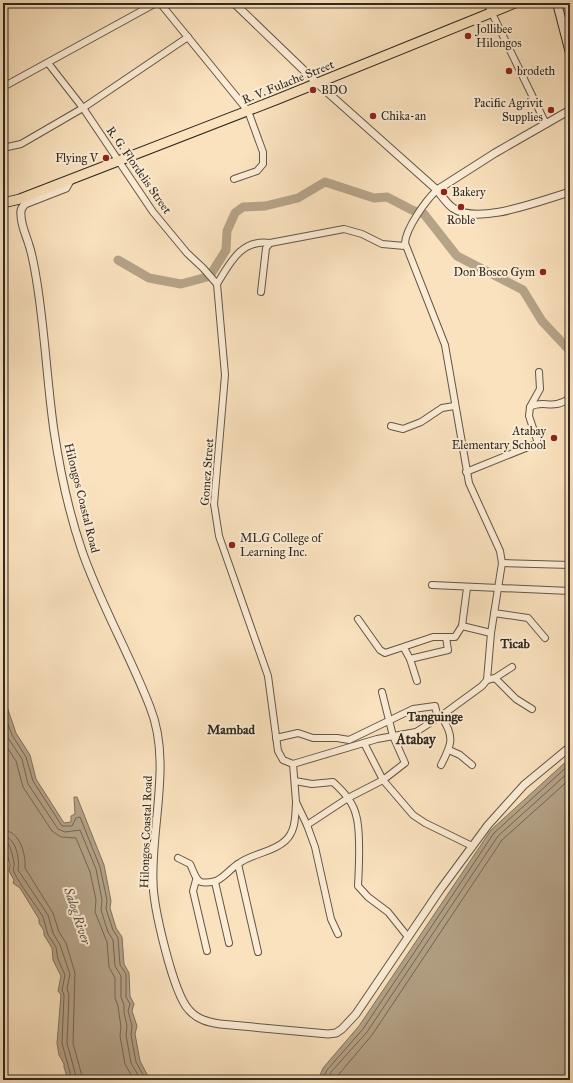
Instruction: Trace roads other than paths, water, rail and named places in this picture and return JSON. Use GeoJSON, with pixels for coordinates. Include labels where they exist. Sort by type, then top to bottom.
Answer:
{"type":"FeatureCollection","features":[{"type":"Feature","properties":{"kind":"main road","name":"R. V. Fulache Street"},"geometry":{"type":"LineString","coordinates":[[3,203],[71,179],[248,111],[515,3]]}},
{"type":"Feature","properties":{"kind":"main road"},"geometry":{"type":"LineString","coordinates":[[557,3],[570,52]]}},
{"type":"Feature","properties":{"kind":"street"},"geometry":{"type":"LineString","coordinates":[[3,87],[156,3]]}},
{"type":"Feature","properties":{"kind":"street"},"geometry":{"type":"LineString","coordinates":[[160,3],[248,111],[263,152],[263,164],[257,171],[234,179]]}},
{"type":"Feature","properties":{"kind":"street"},"geometry":{"type":"LineString","coordinates":[[234,3],[317,83],[437,190],[453,208],[464,213],[478,216],[500,212],[570,192]]}},
{"type":"Feature","properties":{"kind":"street"},"geometry":{"type":"LineString","coordinates":[[487,3],[546,124]]}},
{"type":"Feature","properties":{"kind":"street"},"geometry":{"type":"LineString","coordinates":[[3,148],[21,144],[83,108],[188,37]]}},
{"type":"Feature","properties":{"kind":"street","name":"R. G. Flordelis Street"},"geometry":{"type":"LineString","coordinates":[[48,63],[83,108],[154,212],[187,253],[204,268],[217,284]]}},
{"type":"Feature","properties":{"kind":"street"},"geometry":{"type":"LineString","coordinates":[[196,880],[201,882],[215,882],[238,864],[279,846],[286,841],[294,825],[296,802],[293,764],[364,743],[416,732],[440,717],[482,686],[487,680],[490,634],[502,563],[500,551],[469,483],[454,406],[445,344],[405,246],[406,235],[429,198],[437,190],[495,153],[570,110]]}},
{"type":"Feature","properties":{"kind":"street","name":"Hilongos Coastal Road"},"geometry":{"type":"LineString","coordinates":[[71,179],[66,188],[25,204],[21,209],[21,218],[37,281],[47,349],[54,434],[77,536],[91,572],[151,709],[159,739],[157,814],[152,882],[176,987],[188,1010],[197,1017],[208,1022],[317,1034],[336,1033],[342,1029],[356,1014],[472,846],[506,803],[524,785],[570,747]]}},
{"type":"Feature","properties":{"kind":"street"},"geometry":{"type":"LineString","coordinates":[[217,284],[231,262],[243,249],[259,242],[270,243],[344,229],[362,234],[382,244],[405,246]]}},
{"type":"Feature","properties":{"kind":"street"},"geometry":{"type":"LineString","coordinates":[[261,292],[266,248],[270,243]]}},
{"type":"Feature","properties":{"kind":"street","name":"Gomez Street"},"geometry":{"type":"LineString","coordinates":[[217,284],[225,375],[214,504],[219,536],[268,676],[278,751],[283,760],[293,764]]}},
{"type":"Feature","properties":{"kind":"street"},"geometry":{"type":"LineString","coordinates":[[466,472],[538,443],[529,416],[530,407],[540,389],[539,372]]}},
{"type":"Feature","properties":{"kind":"street"},"geometry":{"type":"LineString","coordinates":[[530,407],[538,405],[555,406],[570,398]]}},
{"type":"Feature","properties":{"kind":"street"},"geometry":{"type":"LineString","coordinates":[[390,426],[403,429],[420,422],[442,408],[454,406]]}},
{"type":"Feature","properties":{"kind":"street"},"geometry":{"type":"LineString","coordinates":[[502,563],[570,565]]}},
{"type":"Feature","properties":{"kind":"street"},"geometry":{"type":"LineString","coordinates":[[432,585],[467,588],[499,587],[570,591]]}},
{"type":"Feature","properties":{"kind":"street"},"geometry":{"type":"LineString","coordinates":[[358,619],[383,652],[387,653],[433,637],[458,635],[462,626],[467,588]]}},
{"type":"Feature","properties":{"kind":"street"},"geometry":{"type":"LineString","coordinates":[[494,613],[528,618],[545,638]]}},
{"type":"Feature","properties":{"kind":"street"},"geometry":{"type":"LineString","coordinates":[[462,626],[490,634]]}},
{"type":"Feature","properties":{"kind":"street"},"geometry":{"type":"LineString","coordinates":[[410,659],[448,650],[446,637]]}},
{"type":"Feature","properties":{"kind":"street"},"geometry":{"type":"LineString","coordinates":[[404,648],[410,659],[418,681]]}},
{"type":"Feature","properties":{"kind":"street"},"geometry":{"type":"LineString","coordinates":[[487,680],[495,678],[512,668]]}},
{"type":"Feature","properties":{"kind":"street"},"geometry":{"type":"LineString","coordinates":[[495,678],[516,699],[532,709]]}},
{"type":"Feature","properties":{"kind":"street"},"geometry":{"type":"LineString","coordinates":[[307,825],[348,798],[383,780],[405,763],[393,736],[382,692]]}},
{"type":"Feature","properties":{"kind":"street"},"geometry":{"type":"LineString","coordinates":[[276,738],[298,733],[313,738],[337,738],[350,740],[413,709],[435,706],[440,717],[449,730],[451,738],[449,750],[441,765]]}},
{"type":"Feature","properties":{"kind":"street"},"geometry":{"type":"LineString","coordinates":[[364,743],[383,780],[412,815],[472,846]]}},
{"type":"Feature","properties":{"kind":"street"},"geometry":{"type":"LineString","coordinates":[[449,750],[460,755],[472,765]]}},
{"type":"Feature","properties":{"kind":"street"},"geometry":{"type":"LineString","coordinates":[[295,782],[312,784],[333,782],[348,798],[356,814],[359,862],[358,886],[368,897],[388,912],[408,937]]}},
{"type":"Feature","properties":{"kind":"street"},"geometry":{"type":"LineString","coordinates":[[296,802],[315,847],[332,919],[338,934]]}},
{"type":"Feature","properties":{"kind":"street"},"geometry":{"type":"LineString","coordinates":[[178,858],[190,864],[196,880],[193,892],[207,951]]}},
{"type":"Feature","properties":{"kind":"street"},"geometry":{"type":"LineString","coordinates":[[238,864],[258,952]]}},
{"type":"Feature","properties":{"kind":"street"},"geometry":{"type":"LineString","coordinates":[[215,882],[230,943]]}},
{"type":"Feature","properties":{"kind":"water","name":"Salog River"},"geometry":{"type":"Polygon","coordinates":[[[3,695],[16,733],[30,755],[36,779],[64,823],[71,822],[71,816],[75,814],[74,797],[77,797],[104,865],[111,901],[110,908],[116,928],[122,937],[124,964],[129,973],[130,996],[134,1004],[132,1011],[137,1026],[135,1034],[140,1061],[150,1080],[68,1080],[64,1064],[59,1055],[57,1043],[61,995],[58,991],[61,976],[53,960],[52,948],[44,935],[39,919],[20,888],[13,883],[14,880],[9,871],[10,864],[3,843],[3,695]]]}},
{"type":"Feature","properties":{"kind":"water"},"geometry":{"type":"Polygon","coordinates":[[[570,758],[570,1080],[318,1080],[323,1068],[359,1026],[491,830],[570,758]]]}},
{"type":"Feature","properties":{"kind":"waterway"},"geometry":{"type":"LineString","coordinates":[[211,274],[226,250],[227,231],[235,213],[243,207],[265,206],[298,198],[325,182],[374,198],[387,197],[412,210],[424,214],[457,256],[523,290],[542,321],[570,351]]}},
{"type":"Feature","properties":{"kind":"waterway"},"geometry":{"type":"LineString","coordinates":[[118,260],[149,278],[181,284],[207,277]]}},
{"type":"Feature","properties":{"kind":"place","name":"Jollibee Hilongos"},"geometry":{"type":"Point","coordinates":[468,36]}},
{"type":"Feature","properties":{"kind":"place","name":"brodeth"},"geometry":{"type":"Point","coordinates":[509,71]}},
{"type":"Feature","properties":{"kind":"place","name":"BDO"},"geometry":{"type":"Point","coordinates":[313,90]}},
{"type":"Feature","properties":{"kind":"place","name":"Pacific Agrivit Supplies"},"geometry":{"type":"Point","coordinates":[551,110]}},
{"type":"Feature","properties":{"kind":"place","name":"Chika-an"},"geometry":{"type":"Point","coordinates":[373,116]}},
{"type":"Feature","properties":{"kind":"place","name":"Flying V"},"geometry":{"type":"Point","coordinates":[106,158]}},
{"type":"Feature","properties":{"kind":"place","name":"Bakery"},"geometry":{"type":"Point","coordinates":[444,192]}},
{"type":"Feature","properties":{"kind":"place","name":"Roble"},"geometry":{"type":"Point","coordinates":[461,207]}},
{"type":"Feature","properties":{"kind":"place","name":"Don Bosco Gym"},"geometry":{"type":"Point","coordinates":[543,272]}},
{"type":"Feature","properties":{"kind":"place","name":"Atabay Elementary School"},"geometry":{"type":"Point","coordinates":[554,438]}},
{"type":"Feature","properties":{"kind":"place","name":"MLG College of Learning Inc."},"geometry":{"type":"Point","coordinates":[232,545]}},
{"type":"Feature","properties":{"kind":"district","name":"Ticab"},"geometry":{"type":"Point","coordinates":[515,644]}},
{"type":"Feature","properties":{"kind":"district","name":"Tanguinge"},"geometry":{"type":"Point","coordinates":[435,717]}},
{"type":"Feature","properties":{"kind":"district","name":"Mambad"},"geometry":{"type":"Point","coordinates":[231,730]}},
{"type":"Feature","properties":{"kind":"district","name":"Atabay"},"geometry":{"type":"Point","coordinates":[416,739]}}]}
